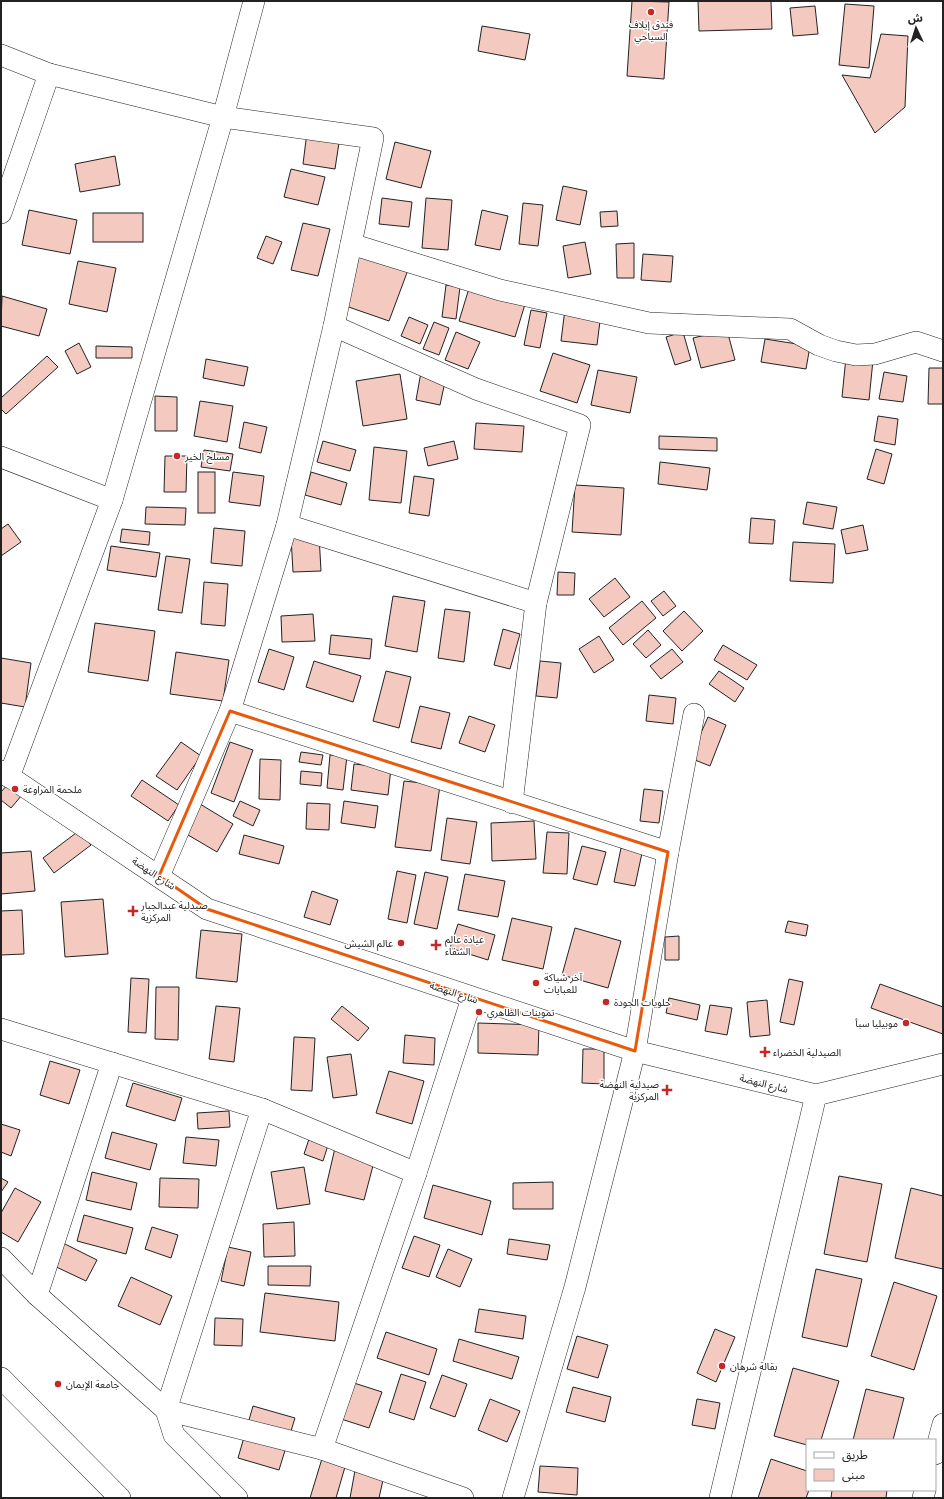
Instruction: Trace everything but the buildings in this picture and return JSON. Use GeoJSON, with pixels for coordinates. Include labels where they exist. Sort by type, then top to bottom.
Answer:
{"type":"FeatureCollection","features":[{"type":"Feature","properties":{"kind":"street"},"geometry":{"type":"LineString","coordinates":[[5,774],[112,500],[223,116],[254,1]]}},
{"type":"Feature","properties":{"kind":"street"},"geometry":{"type":"LineString","coordinates":[[1,55],[49,74],[223,116],[373,138],[334,326],[287,525],[230,711],[159,876]]}},
{"type":"Feature","properties":{"kind":"street"},"geometry":{"type":"LineString","coordinates":[[1,213],[49,74]]}},
{"type":"Feature","properties":{"kind":"street"},"geometry":{"type":"LineString","coordinates":[[351,244],[500,290],[649,322],[790,329],[819,345],[836,351],[856,355],[875,354],[916,342],[943,351]]}},
{"type":"Feature","properties":{"kind":"street"},"geometry":{"type":"LineString","coordinates":[[334,326],[476,389],[580,425],[536,603],[512,803]]}},
{"type":"Feature","properties":{"kind":"street"},"geometry":{"type":"LineString","coordinates":[[1,457],[112,500]]}},
{"type":"Feature","properties":{"kind":"street"},"geometry":{"type":"LineString","coordinates":[[287,525],[536,603]]}},
{"type":"Feature","properties":{"kind":"street"},"geometry":{"type":"LineString","coordinates":[[230,711],[668,852]]}},
{"type":"Feature","properties":{"kind":"street"},"geometry":{"type":"LineString","coordinates":[[513,1498],[575,1287],[635,1051],[668,852],[694,714]]}},
{"type":"Feature","properties":{"kind":"street","name":"شارع النهضة"},"geometry":{"type":"LineString","coordinates":[[5,774],[207,909],[635,1051],[816,1095],[943,1064]]}},
{"type":"Feature","properties":{"kind":"street"},"geometry":{"type":"LineString","coordinates":[[322,1449],[416,1173],[472,998]]}},
{"type":"Feature","properties":{"kind":"street"},"geometry":{"type":"LineString","coordinates":[[1,1029],[262,1109],[416,1173]]}},
{"type":"Feature","properties":{"kind":"street"},"geometry":{"type":"LineString","coordinates":[[37,1295],[112,1063]]}},
{"type":"Feature","properties":{"kind":"street"},"geometry":{"type":"LineString","coordinates":[[720,1498],[816,1095]]}},
{"type":"Feature","properties":{"kind":"street"},"geometry":{"type":"LineString","coordinates":[[237,1498],[174,1435],[166,1410],[262,1109]]}},
{"type":"Feature","properties":{"kind":"street"},"geometry":{"type":"LineString","coordinates":[[1,1258],[37,1295],[166,1410],[322,1449],[463,1498]]}},
{"type":"Feature","properties":{"kind":"street"},"geometry":{"type":"LineString","coordinates":[[1,1378],[120,1498]]}},
{"type":"Feature","properties":{"kind":"street"},"geometry":{"type":"LineString","coordinates":[[936,1450],[943,1424]]}},
{"type":"Feature","properties":{"kind":"highlighted area"},"geometry":{"type":"Polygon","coordinates":[[[230,711],[668,852],[635,1051],[207,909],[159,876],[230,711]]]}},
{"type":"Feature","properties":{"kind":"place","name":"فندق إيلاف السياحي"},"geometry":{"type":"Point","coordinates":[651,12]}},
{"type":"Feature","properties":{"kind":"place","name":"مسلخ الخير"},"geometry":{"type":"Point","coordinates":[177,456]}},
{"type":"Feature","properties":{"kind":"place","name":"ملحمة المراوعة"},"geometry":{"type":"Point","coordinates":[15,789]}},
{"type":"Feature","properties":{"kind":"place","name":"صيدلية عبدالجبار المركزية"},"geometry":{"type":"Point","coordinates":[133,911]}},
{"type":"Feature","properties":{"kind":"place","name":"عالم الشيش"},"geometry":{"type":"Point","coordinates":[401,943]}},
{"type":"Feature","properties":{"kind":"place","name":"عيادة عالم الشفاء"},"geometry":{"type":"Point","coordinates":[436,945]}},
{"type":"Feature","properties":{"kind":"place","name":"آخر شياكة للعبايات"},"geometry":{"type":"Point","coordinates":[536,983]}},
{"type":"Feature","properties":{"kind":"place","name":"حلويات الجودة"},"geometry":{"type":"Point","coordinates":[606,1002]}},
{"type":"Feature","properties":{"kind":"place","name":"تموينات الظاهري"},"geometry":{"type":"Point","coordinates":[479,1012]}},
{"type":"Feature","properties":{"kind":"place","name":"موبيليا سبأ"},"geometry":{"type":"Point","coordinates":[906,1023]}},
{"type":"Feature","properties":{"kind":"place","name":"الصيدلية الخضراء"},"geometry":{"type":"Point","coordinates":[765,1052]}},
{"type":"Feature","properties":{"kind":"place","name":"صيدلية النهضة المركزية"},"geometry":{"type":"Point","coordinates":[667,1090]}},
{"type":"Feature","properties":{"kind":"place","name":"بقالة شرهان"},"geometry":{"type":"Point","coordinates":[722,1366]}},
{"type":"Feature","properties":{"kind":"place","name":"جامعة الإيمان"},"geometry":{"type":"Point","coordinates":[58,1384]}}]}
